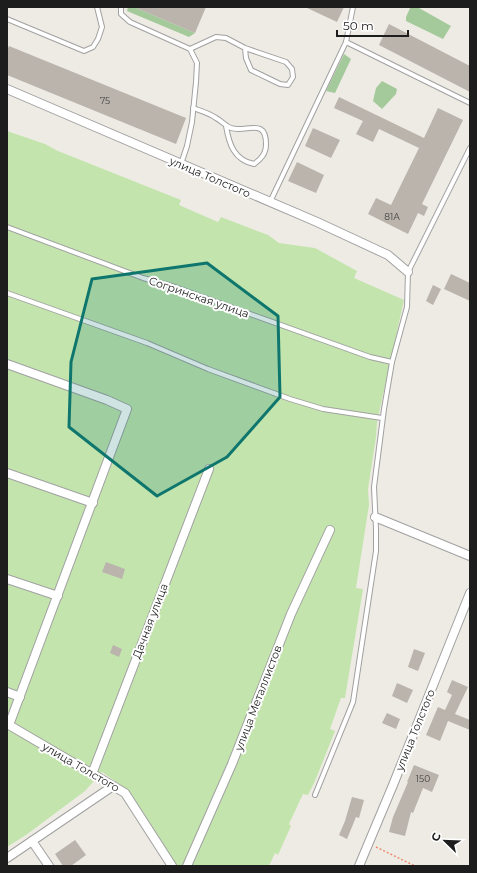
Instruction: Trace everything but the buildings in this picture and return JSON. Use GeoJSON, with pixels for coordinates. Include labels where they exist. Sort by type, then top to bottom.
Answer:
{"type":"FeatureCollection","features":[{"type":"Feature","properties":{"kind":"street","name":"улица Толстого"},"geometry":{"type":"LineString","coordinates":[[7,89],[317,222],[388,255],[408,272]]}},
{"type":"Feature","properties":{"kind":"street"},"geometry":{"type":"LineString","coordinates":[[7,364],[108,400],[128,409],[20,697],[7,692]]}},
{"type":"Feature","properties":{"kind":"street","name":"Дачная улица"},"geometry":{"type":"LineString","coordinates":[[92,774],[209,470]]}},
{"type":"Feature","properties":{"kind":"street"},"geometry":{"type":"LineString","coordinates":[[7,473],[92,503]]}},
{"type":"Feature","properties":{"kind":"street"},"geometry":{"type":"LineString","coordinates":[[375,516],[470,556]]}},
{"type":"Feature","properties":{"kind":"street","name":"улица Металлистов"},"geometry":{"type":"LineString","coordinates":[[187,866],[232,764],[291,614],[330,530]]}},
{"type":"Feature","properties":{"kind":"street"},"geometry":{"type":"LineString","coordinates":[[7,579],[58,596]]}},
{"type":"Feature","properties":{"kind":"street","name":"улица Толстого"},"geometry":{"type":"LineString","coordinates":[[359,866],[393,786],[470,592]]}},
{"type":"Feature","properties":{"kind":"street","name":"улица Толстого"},"geometry":{"type":"LineString","coordinates":[[20,697],[9,725],[125,793],[172,866]]}},
{"type":"Feature","properties":{"kind":"street"},"geometry":{"type":"LineString","coordinates":[[7,858],[113,786]]}},
{"type":"Feature","properties":{"kind":"street"},"geometry":{"type":"LineString","coordinates":[[32,841],[49,866]]}},
{"type":"Feature","properties":{"kind":"lane"},"geometry":{"type":"LineString","coordinates":[[7,19],[84,51],[93,47],[98,39],[102,27],[97,7]]}},
{"type":"Feature","properties":{"kind":"lane"},"geometry":{"type":"LineString","coordinates":[[121,7],[121,14],[130,22],[190,49],[197,63],[193,108],[187,146],[180,164]]}},
{"type":"Feature","properties":{"kind":"lane"},"geometry":{"type":"LineString","coordinates":[[270,203],[346,42],[352,7]]}},
{"type":"Feature","properties":{"kind":"lane"},"geometry":{"type":"LineString","coordinates":[[190,49],[216,37],[226,38],[245,48],[286,62],[292,69],[293,77],[288,85],[280,84],[251,70],[246,58],[245,48]]}},
{"type":"Feature","properties":{"kind":"lane"},"geometry":{"type":"LineString","coordinates":[[346,42],[470,102]]}},
{"type":"Feature","properties":{"kind":"lane"},"geometry":{"type":"LineString","coordinates":[[193,108],[215,116],[226,126],[233,129],[240,130],[256,127],[262,130],[265,135],[267,146],[262,158],[254,164],[246,162],[236,155],[229,142],[226,126]]}},
{"type":"Feature","properties":{"kind":"lane"},"geometry":{"type":"LineString","coordinates":[[315,795],[353,702],[376,551],[374,487],[382,418],[392,362],[407,307],[408,272],[470,148]]}},
{"type":"Feature","properties":{"kind":"lane","name":"Согринская улица"},"geometry":{"type":"LineString","coordinates":[[7,227],[143,278],[175,287],[370,357],[392,362]]}},
{"type":"Feature","properties":{"kind":"lane"},"geometry":{"type":"LineString","coordinates":[[7,293],[147,343],[208,369],[290,399],[323,409],[382,418]]}},
{"type":"Feature","properties":{"kind":"path"},"geometry":{"type":"LineString","coordinates":[[369,843],[415,866]]}},
{"type":"Feature","properties":{"kind":"highlighted area"},"geometry":{"type":"Polygon","coordinates":[[[207,263],[278,316],[280,397],[227,457],[157,496],[69,427],[71,362],[92,279],[207,263]]]}},
{"type":"Feature","properties":{"kind":"green space"},"geometry":{"type":"Polygon","coordinates":[[[128,7],[134,7],[195,33],[189,37],[127,11],[128,7]]]}},
{"type":"Feature","properties":{"kind":"green space"},"geometry":{"type":"Polygon","coordinates":[[[410,8],[419,8],[451,26],[443,39],[406,21],[410,8]]]}},
{"type":"Feature","properties":{"kind":"green space"},"geometry":{"type":"Polygon","coordinates":[[[344,54],[351,59],[335,93],[326,91],[344,54]]]}},
{"type":"Feature","properties":{"kind":"green space"},"geometry":{"type":"Polygon","coordinates":[[[382,81],[397,89],[396,94],[382,109],[373,101],[376,88],[382,81]]]}},
{"type":"Feature","properties":{"kind":"green space"},"geometry":{"type":"Polygon","coordinates":[[[7,131],[45,144],[58,151],[181,200],[179,205],[218,222],[221,217],[268,235],[279,243],[315,248],[357,271],[354,278],[404,300],[377,422],[368,489],[369,505],[356,588],[363,589],[345,698],[341,698],[330,729],[335,731],[315,781],[308,795],[303,794],[289,824],[291,826],[278,855],[275,853],[269,866],[177,866],[129,791],[102,772],[85,791],[26,835],[7,847],[7,131]]]}}]}
